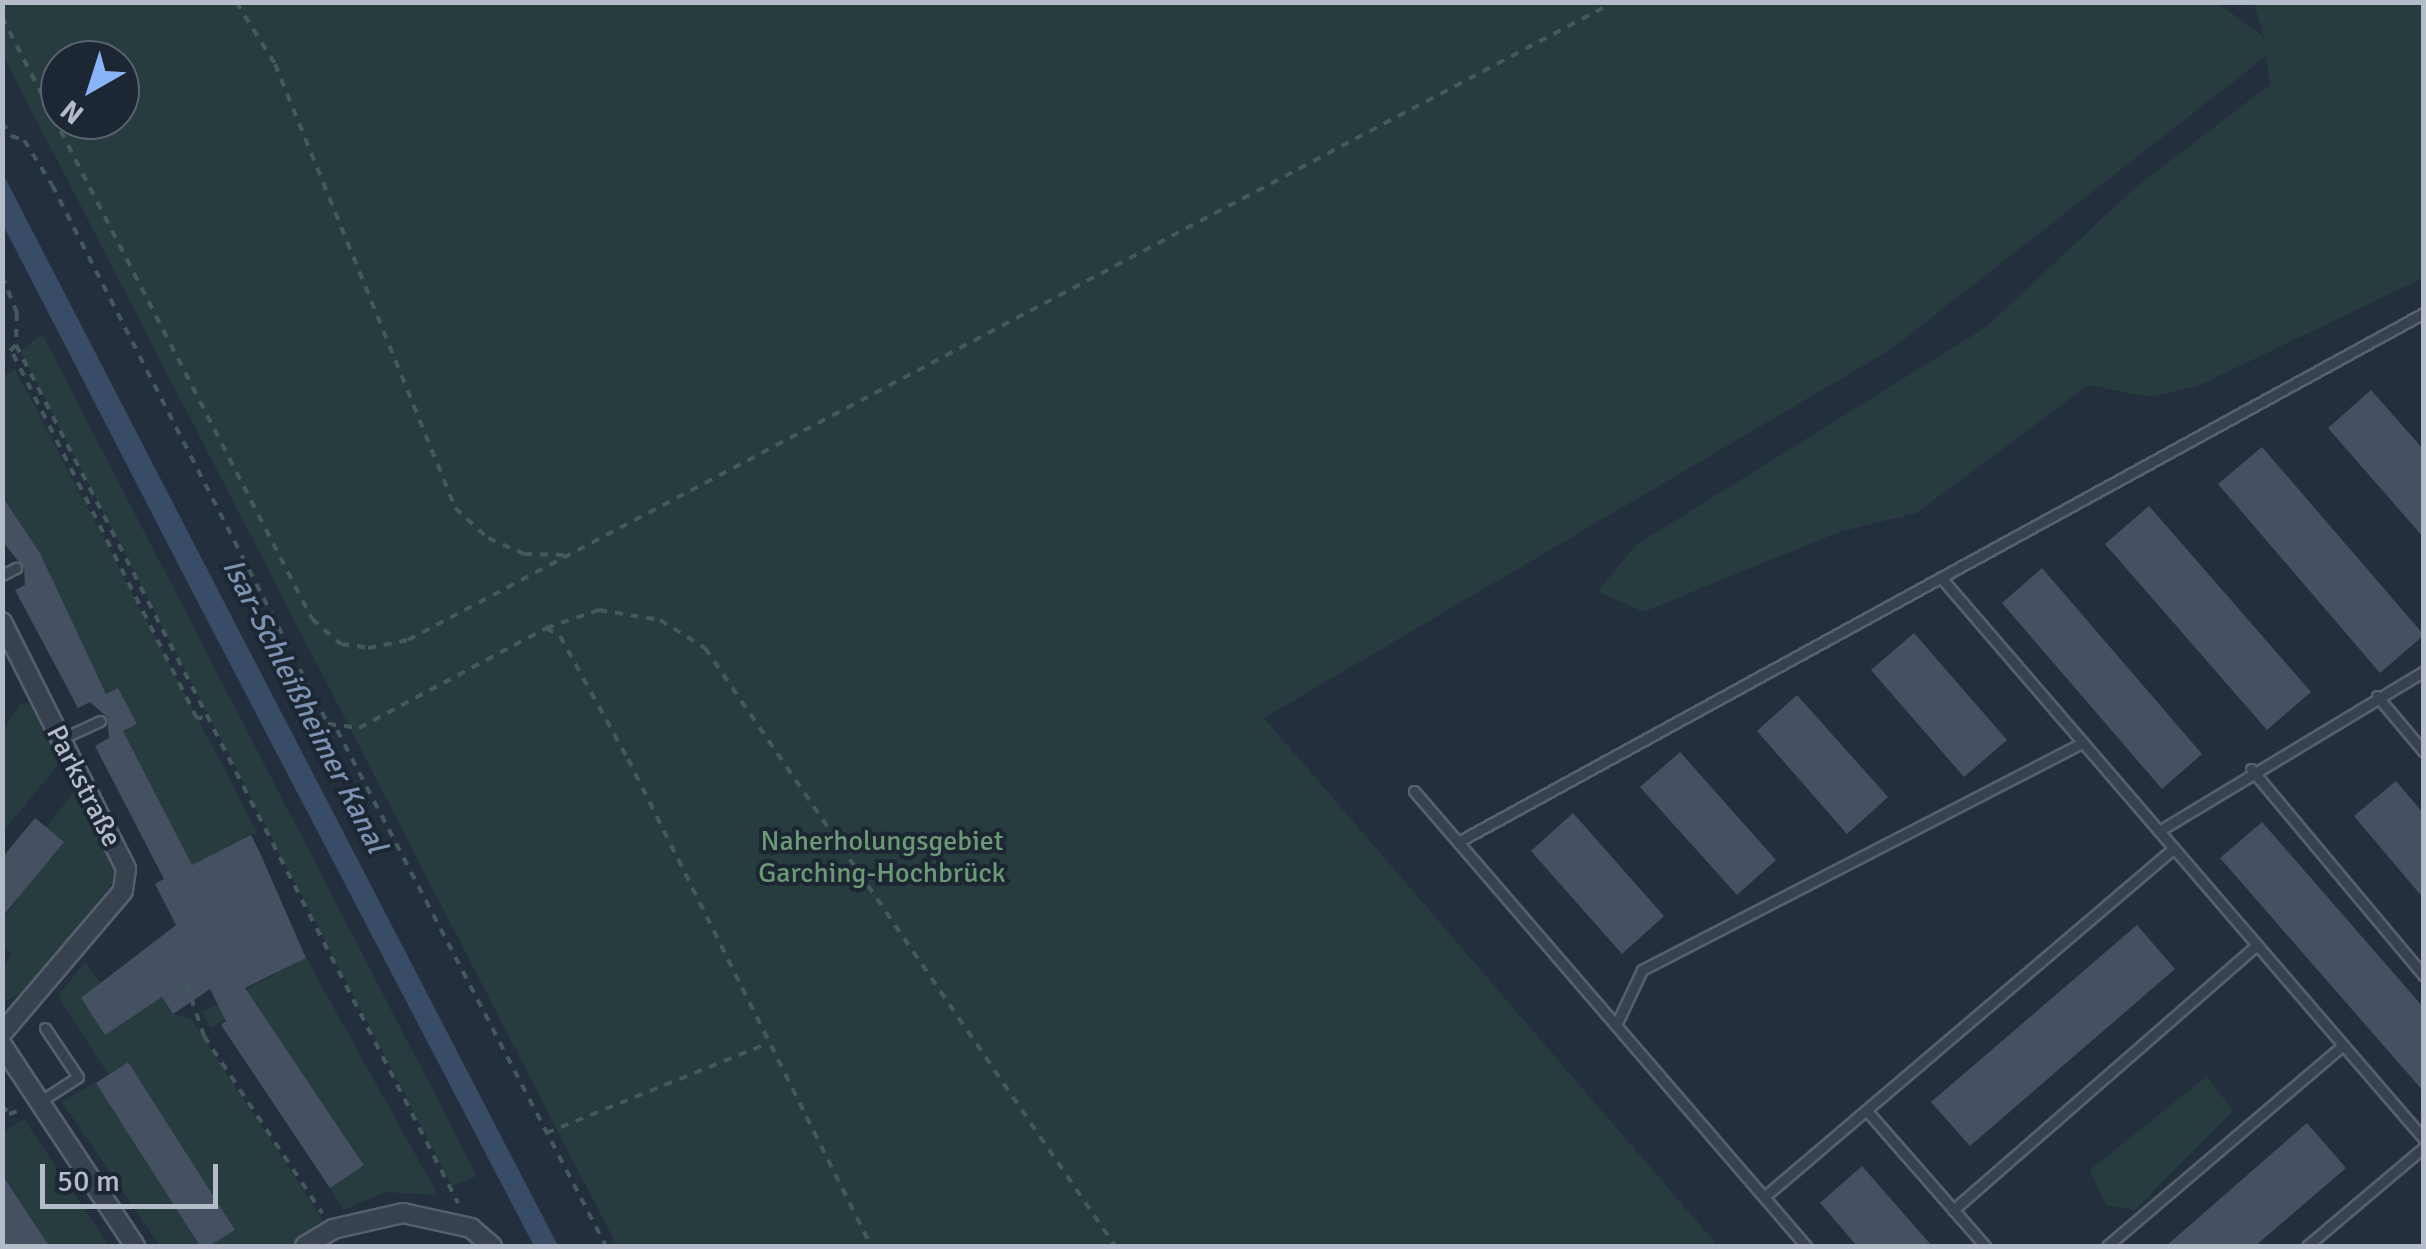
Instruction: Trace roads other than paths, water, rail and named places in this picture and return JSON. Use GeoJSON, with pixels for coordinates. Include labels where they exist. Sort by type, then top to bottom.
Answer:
{"type":"FeatureCollection","features":[{"type":"Feature","properties":{"kind":"street","name":"Parkstraße"},"geometry":{"type":"LineString","coordinates":[[2,622],[126,870],[123,890],[2,1033]]}},
{"type":"Feature","properties":{"kind":"street"},"geometry":{"type":"LineString","coordinates":[[2,1044],[134,1246]]}},
{"type":"Feature","properties":{"kind":"street"},"geometry":{"type":"LineString","coordinates":[[305,1246],[333,1229],[402,1212],[471,1228],[492,1246]]}},
{"type":"Feature","properties":{"kind":"lane"},"geometry":{"type":"LineString","coordinates":[[1458,842],[2424,313]]}},
{"type":"Feature","properties":{"kind":"lane"},"geometry":{"type":"LineString","coordinates":[[2,575],[16,568]]}},
{"type":"Feature","properties":{"kind":"lane"},"geometry":{"type":"LineString","coordinates":[[1942,580],[2424,1143],[2307,1246]]}},
{"type":"Feature","properties":{"kind":"lane"},"geometry":{"type":"LineString","coordinates":[[2159,831],[2251,769],[2424,672]]}},
{"type":"Feature","properties":{"kind":"lane"},"geometry":{"type":"LineString","coordinates":[[2377,696],[2424,752]]}},
{"type":"Feature","properties":{"kind":"lane"},"geometry":{"type":"LineString","coordinates":[[61,740],[100,721]]}},
{"type":"Feature","properties":{"kind":"lane"},"geometry":{"type":"LineString","coordinates":[[1616,1025],[1642,970],[2083,742]]}},
{"type":"Feature","properties":{"kind":"lane"},"geometry":{"type":"LineString","coordinates":[[2251,769],[2424,976]]}},
{"type":"Feature","properties":{"kind":"lane"},"geometry":{"type":"LineString","coordinates":[[1414,791],[1806,1246]]}},
{"type":"Feature","properties":{"kind":"lane"},"geometry":{"type":"LineString","coordinates":[[1764,1197],[2174,848]]}},
{"type":"Feature","properties":{"kind":"lane"},"geometry":{"type":"LineString","coordinates":[[1953,1210],[2258,946]]}},
{"type":"Feature","properties":{"kind":"lane"},"geometry":{"type":"LineString","coordinates":[[39,1102],[78,1076],[45,1028]]}},
{"type":"Feature","properties":{"kind":"lane"},"geometry":{"type":"LineString","coordinates":[[2106,1246],[2343,1045]]}},
{"type":"Feature","properties":{"kind":"lane"},"geometry":{"type":"LineString","coordinates":[[1867,1111],[1985,1246]]}},
{"type":"Feature","properties":{"kind":"water"},"geometry":{"type":"Polygon","coordinates":[[[2,172],[558,1246],[534,1246],[192,591],[3,225],[2,172]]]}},
{"type":"Feature","properties":{"kind":"water label","name":"Isar-Schleißheimer Kanal"},"geometry":{"type":"Point","coordinates":[304,706]}},
{"type":"Feature","properties":{"kind":"park label","name":"Naherholungsgebiet Garching-Hochbrück"},"geometry":{"type":"Point","coordinates":[882,857]}}]}
